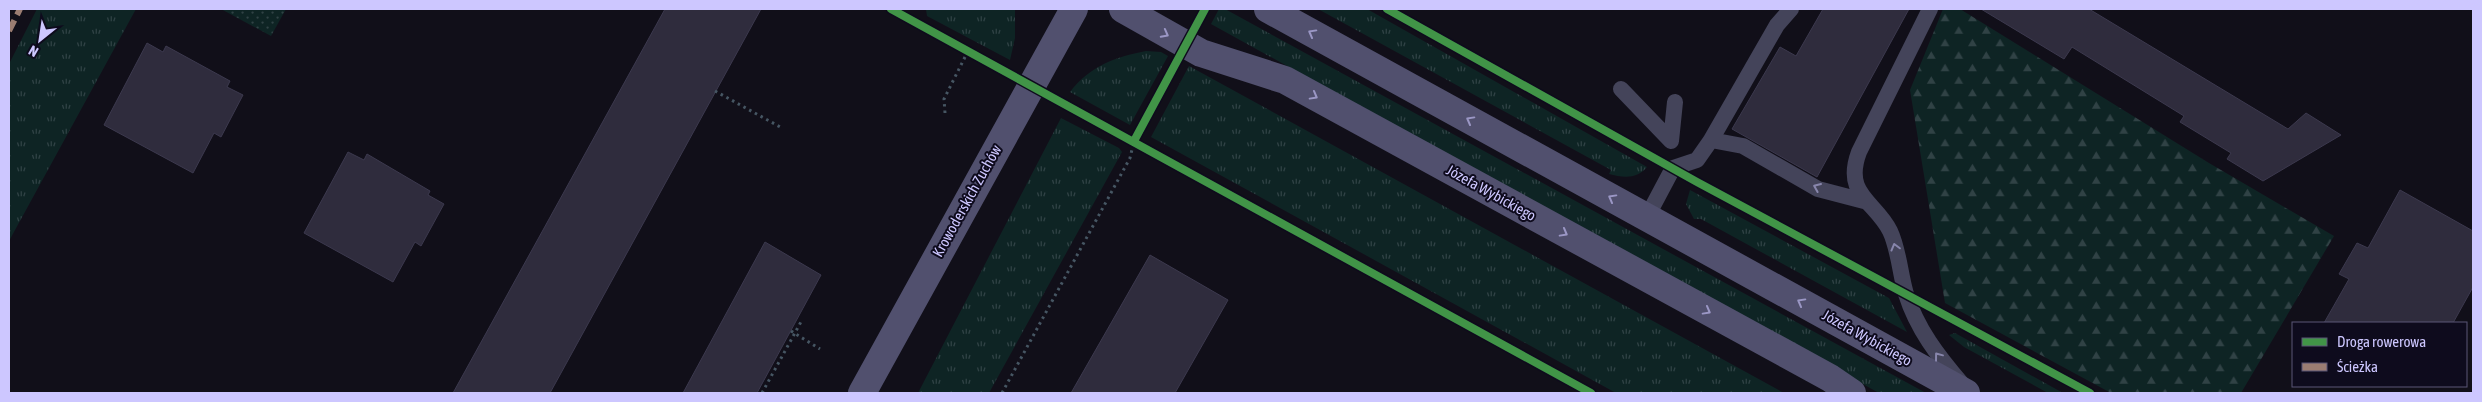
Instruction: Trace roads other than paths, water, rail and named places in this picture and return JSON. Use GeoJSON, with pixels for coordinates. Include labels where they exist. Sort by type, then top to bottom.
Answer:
{"type":"FeatureCollection","features":[{"type":"Feature","properties":{"kind":"street","name":"Krowoderskich Zuchów"},"geometry":{"type":"LineString","coordinates":[[862,393],[1074,9]]}},
{"type":"Feature","properties":{"kind":"street","name":"Józefa Wybickiego"},"geometry":{"type":"LineString","coordinates":[[1123,9],[1200,53],[1285,80],[1830,378],[1852,393]]}},
{"type":"Feature","properties":{"kind":"street","name":"Józefa Wybickiego"},"geometry":{"type":"LineString","coordinates":[[1268,9],[1968,393]]}},
{"type":"Feature","properties":{"kind":"lane"},"geometry":{"type":"LineString","coordinates":[[1647,217],[1673,168],[1697,160],[1711,140],[1777,25],[1791,9]]}},
{"type":"Feature","properties":{"kind":"lane"},"geometry":{"type":"LineString","coordinates":[[1930,9],[1855,164],[1855,178],[1864,201],[1883,220],[1890,232],[1906,294],[1923,335],[1968,393]]}},
{"type":"Feature","properties":{"kind":"lane"},"geometry":{"type":"LineString","coordinates":[[1620,89],[1671,140],[1675,102]]}},
{"type":"Feature","properties":{"kind":"lane"},"geometry":{"type":"LineString","coordinates":[[1711,140],[1743,146],[1818,189],[1864,201]]}}]}
